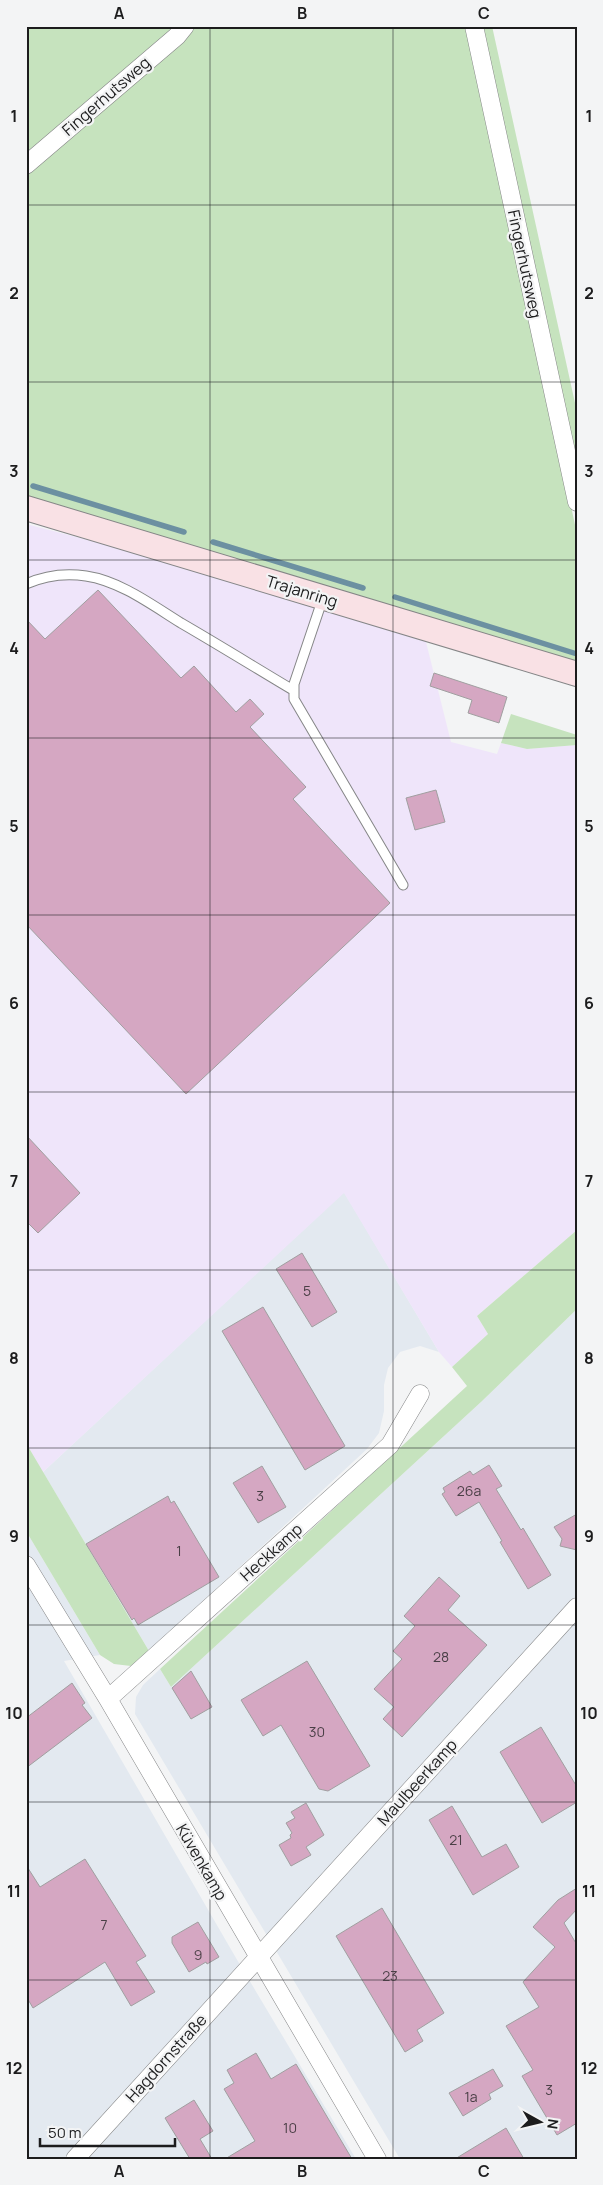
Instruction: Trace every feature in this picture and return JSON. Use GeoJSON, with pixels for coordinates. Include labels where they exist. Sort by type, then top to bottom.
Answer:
{"type":"FeatureCollection","features":[{"type":"Feature","properties":{"kind":"main road","name":"Trajanring"},"geometry":{"type":"LineString","coordinates":[[26,508],[577,674]]}},
{"type":"Feature","properties":{"kind":"street","name":"Fingerhutsweg"},"geometry":{"type":"LineString","coordinates":[[26,165],[177,36],[185,26]]}},
{"type":"Feature","properties":{"kind":"street","name":"Fingerhutsweg"},"geometry":{"type":"LineString","coordinates":[[474,26],[577,502]]}},
{"type":"Feature","properties":{"kind":"street","name":"Heckkamp"},"geometry":{"type":"LineString","coordinates":[[108,1699],[390,1445],[420,1394]]}},
{"type":"Feature","properties":{"kind":"street","name":"Küvenkamp"},"geometry":{"type":"LineString","coordinates":[[26,1565],[108,1699],[377,2159]]}},
{"type":"Feature","properties":{"kind":"street","name":"Maulbeerkamp"},"geometry":{"type":"LineString","coordinates":[[258,1956],[577,1607]]}},
{"type":"Feature","properties":{"kind":"street","name":"Hagdornstraße"},"geometry":{"type":"LineString","coordinates":[[74,2159],[258,1956]]}},
{"type":"Feature","properties":{"kind":"lane"},"geometry":{"type":"LineString","coordinates":[[26,584],[51,576],[66,575],[85,576],[102,580],[140,598],[293,690]]}},
{"type":"Feature","properties":{"kind":"lane"},"geometry":{"type":"LineString","coordinates":[[323,597],[293,690],[297,707],[403,885]]}},
{"type":"Feature","properties":{"kind":"shaded area"},"geometry":{"type":"Polygon","coordinates":[[[26,524],[181,564],[425,638],[451,742],[497,754],[501,743],[527,749],[577,745],[577,1230],[477,1316],[488,1334],[452,1367],[439,1352],[344,1193],[43,1472],[26,1443],[26,524]]]}},
{"type":"Feature","properties":{"kind":"shaded area"},"geometry":{"type":"Polygon","coordinates":[[[344,1192],[439,1352],[420,1346],[400,1352],[388,1368],[384,1385],[384,1411],[379,1433],[367,1449],[149,1651],[43,1472],[344,1192]]]}},
{"type":"Feature","properties":{"kind":"shaded area"},"geometry":{"type":"Polygon","coordinates":[[[577,1309],[577,2159],[400,2159],[135,1714],[136,1697],[143,1685],[160,1669],[171,1687],[481,1402],[577,1309]]]}},
{"type":"Feature","properties":{"kind":"shaded area"},"geometry":{"type":"Polygon","coordinates":[[[26,1531],[100,1655],[64,1661],[236,1958],[356,2159],[26,2159],[26,1531]]]}},
{"type":"Feature","properties":{"kind":"green space"},"geometry":{"type":"Polygon","coordinates":[[[26,26],[177,26],[26,157],[26,26]]]}},
{"type":"Feature","properties":{"kind":"green space"},"geometry":{"type":"Polygon","coordinates":[[[191,26],[467,26],[577,534],[577,663],[26,496],[26,172],[191,26]]]}},
{"type":"Feature","properties":{"kind":"green space"},"geometry":{"type":"Polygon","coordinates":[[[479,26],[492,26],[577,412],[577,480],[479,26]]]}},
{"type":"Feature","properties":{"kind":"green space"},"geometry":{"type":"Polygon","coordinates":[[[511,714],[577,735],[577,745],[527,749],[501,743],[511,714]]]}},
{"type":"Feature","properties":{"kind":"green space"},"geometry":{"type":"Polygon","coordinates":[[[577,1230],[577,1309],[481,1402],[171,1687],[160,1669],[467,1386],[452,1367],[488,1334],[477,1316],[577,1230]]]}},
{"type":"Feature","properties":{"kind":"green space"},"geometry":{"type":"Polygon","coordinates":[[[26,1443],[149,1651],[131,1666],[114,1664],[100,1655],[26,1531],[26,1443]]]}},
{"type":"Feature","properties":{"kind":"building"},"geometry":{"type":"Polygon","coordinates":[[[98,590],[181,678],[194,666],[236,712],[250,699],[264,714],[250,727],[306,787],[293,799],[390,903],[186,1094],[26,924],[26,619],[45,639],[98,590]]]}},
{"type":"Feature","properties":{"kind":"building"},"geometry":{"type":"Polygon","coordinates":[[[434,673],[507,697],[499,723],[468,713],[472,700],[430,686],[434,673]]]}},
{"type":"Feature","properties":{"kind":"building"},"geometry":{"type":"Polygon","coordinates":[[[436,790],[445,822],[415,830],[406,798],[436,790]]]}},
{"type":"Feature","properties":{"kind":"building"},"geometry":{"type":"Polygon","coordinates":[[[26,1135],[80,1193],[38,1233],[26,1221],[26,1135]]]}},
{"type":"Feature","properties":{"kind":"building"},"geometry":{"type":"Polygon","coordinates":[[[302,1253],[337,1312],[312,1327],[276,1269],[302,1253]]]}},
{"type":"Feature","properties":{"kind":"building"},"geometry":{"type":"Polygon","coordinates":[[[263,1307],[345,1446],[305,1470],[222,1331],[263,1307]]]}},
{"type":"Feature","properties":{"kind":"building"},"geometry":{"type":"Polygon","coordinates":[[[489,1465],[502,1486],[496,1489],[521,1530],[523,1528],[551,1575],[528,1589],[479,1502],[456,1516],[442,1494],[445,1492],[443,1488],[470,1471],[473,1475],[489,1465]]]}},
{"type":"Feature","properties":{"kind":"building"},"geometry":{"type":"Polygon","coordinates":[[[262,1466],[286,1507],[258,1523],[233,1483],[262,1466]]]}},
{"type":"Feature","properties":{"kind":"building"},"geometry":{"type":"Polygon","coordinates":[[[168,1496],[171,1503],[174,1501],[219,1577],[138,1625],[134,1618],[132,1620],[86,1544],[168,1496]]]}},
{"type":"Feature","properties":{"kind":"building"},"geometry":{"type":"Polygon","coordinates":[[[577,1514],[577,1550],[560,1546],[562,1539],[554,1527],[577,1514]]]}},
{"type":"Feature","properties":{"kind":"building"},"geometry":{"type":"Polygon","coordinates":[[[439,1577],[460,1596],[448,1610],[487,1645],[402,1737],[383,1719],[394,1707],[374,1689],[402,1659],[393,1651],[415,1626],[404,1616],[439,1577]]]}},
{"type":"Feature","properties":{"kind":"building"},"geometry":{"type":"Polygon","coordinates":[[[307,1661],[370,1766],[328,1791],[319,1789],[281,1725],[263,1736],[241,1700],[307,1661]]]}},
{"type":"Feature","properties":{"kind":"building"},"geometry":{"type":"Polygon","coordinates":[[[191,1671],[212,1707],[191,1719],[172,1688],[191,1671]]]}},
{"type":"Feature","properties":{"kind":"building"},"geometry":{"type":"Polygon","coordinates":[[[72,1683],[85,1703],[82,1705],[92,1718],[26,1768],[26,1718],[72,1683]]]}},
{"type":"Feature","properties":{"kind":"building"},"geometry":{"type":"Polygon","coordinates":[[[541,1727],[577,1787],[577,1802],[542,1823],[500,1752],[541,1727]]]}},
{"type":"Feature","properties":{"kind":"building"},"geometry":{"type":"Polygon","coordinates":[[[306,1803],[324,1835],[306,1847],[311,1855],[291,1866],[279,1845],[291,1838],[290,1835],[292,1833],[286,1823],[295,1818],[291,1812],[306,1803]]]}},
{"type":"Feature","properties":{"kind":"building"},"geometry":{"type":"Polygon","coordinates":[[[452,1806],[482,1857],[506,1844],[519,1867],[473,1895],[429,1820],[452,1806]]]}},
{"type":"Feature","properties":{"kind":"building"},"geometry":{"type":"Polygon","coordinates":[[[85,1859],[146,1956],[136,1962],[155,1992],[131,2006],[105,1962],[33,2008],[26,1996],[26,1865],[40,1887],[85,1859]]]}},
{"type":"Feature","properties":{"kind":"building"},"geometry":{"type":"Polygon","coordinates":[[[577,1888],[577,1909],[564,1923],[577,1945],[577,2123],[557,2135],[522,2076],[533,2070],[506,2026],[539,2007],[523,1982],[555,1947],[533,1927],[558,1900],[577,1888]]]}},
{"type":"Feature","properties":{"kind":"building"},"geometry":{"type":"Polygon","coordinates":[[[382,1908],[444,2013],[417,2030],[423,2041],[405,2052],[336,1936],[382,1908]]]}},
{"type":"Feature","properties":{"kind":"building"},"geometry":{"type":"Polygon","coordinates":[[[198,1922],[219,1957],[189,1972],[172,1943],[172,1937],[198,1922]]]}},
{"type":"Feature","properties":{"kind":"building"},"geometry":{"type":"Polygon","coordinates":[[[256,2053],[271,2079],[296,2064],[352,2159],[225,2159],[255,2141],[224,2089],[234,2083],[227,2070],[256,2053]]]}},
{"type":"Feature","properties":{"kind":"building"},"geometry":{"type":"Polygon","coordinates":[[[493,2069],[503,2086],[489,2094],[491,2099],[463,2116],[449,2093],[493,2069]]]}},
{"type":"Feature","properties":{"kind":"building"},"geometry":{"type":"Polygon","coordinates":[[[194,2100],[213,2131],[200,2139],[212,2159],[190,2159],[165,2118],[194,2100]]]}},
{"type":"Feature","properties":{"kind":"building"},"geometry":{"type":"Polygon","coordinates":[[[506,2128],[524,2159],[455,2159],[506,2128]]]}},
{"type":"Feature","properties":{"kind":"waterway"},"geometry":{"type":"LineString","coordinates":[[33,486],[184,532]]}},
{"type":"Feature","properties":{"kind":"waterway"},"geometry":{"type":"LineString","coordinates":[[213,542],[363,588]]}},
{"type":"Feature","properties":{"kind":"waterway"},"geometry":{"type":"LineString","coordinates":[[395,597],[577,654]]}}]}
